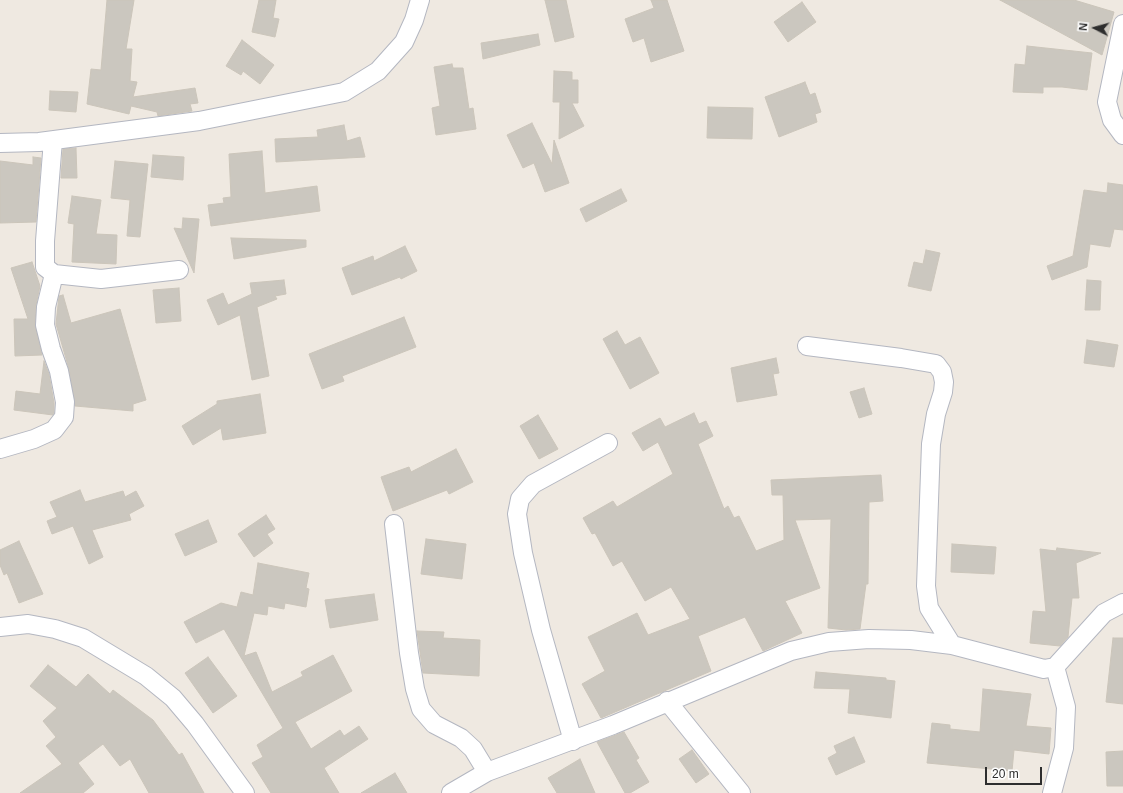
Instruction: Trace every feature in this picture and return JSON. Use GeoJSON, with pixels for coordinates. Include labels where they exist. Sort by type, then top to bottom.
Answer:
{"type":"FeatureCollection","features":[{"type":"Feature","properties":{"kind":"street"},"geometry":{"type":"LineString","coordinates":[[0,143],[53,140],[199,121],[344,92],[378,71],[404,42],[414,20],[420,0]]}},
{"type":"Feature","properties":{"kind":"street"},"geometry":{"type":"LineString","coordinates":[[1123,24],[1107,102],[1112,120],[1123,135]]}},
{"type":"Feature","properties":{"kind":"street"},"geometry":{"type":"LineString","coordinates":[[53,140],[45,241],[45,267],[54,274],[101,280],[179,270]]}},
{"type":"Feature","properties":{"kind":"street"},"geometry":{"type":"LineString","coordinates":[[0,449],[34,439],[54,430],[64,418],[65,402],[59,371],[50,349],[45,325],[46,307],[54,274]]}},
{"type":"Feature","properties":{"kind":"street"},"geometry":{"type":"LineString","coordinates":[[807,346],[936,364],[942,372],[944,382],[943,392],[936,414],[930,459],[926,586],[929,608],[952,645]]}},
{"type":"Feature","properties":{"kind":"street"},"geometry":{"type":"LineString","coordinates":[[573,741],[541,630],[523,553],[517,514],[520,499],[533,484],[608,443]]}},
{"type":"Feature","properties":{"kind":"street"},"geometry":{"type":"LineString","coordinates":[[394,524],[415,688],[421,709],[434,724],[461,738],[473,749],[487,772]]}},
{"type":"Feature","properties":{"kind":"street"},"geometry":{"type":"LineString","coordinates":[[451,793],[487,772],[573,741],[791,651],[829,642],[869,639],[911,640],[952,645],[1044,669],[1055,667],[1104,613],[1123,604]]}},
{"type":"Feature","properties":{"kind":"street"},"geometry":{"type":"LineString","coordinates":[[0,627],[28,624],[55,629],[83,638],[146,676],[173,698],[195,724],[245,793]]}},
{"type":"Feature","properties":{"kind":"street"},"geometry":{"type":"LineString","coordinates":[[1052,793],[1064,748],[1066,707],[1055,667]]}},
{"type":"Feature","properties":{"kind":"street"},"geometry":{"type":"LineString","coordinates":[[667,701],[742,793]]}},
{"type":"Feature","properties":{"kind":"building"},"geometry":{"type":"Polygon","coordinates":[[[107,0],[134,0],[126,49],[132,49],[130,81],[137,82],[133,97],[195,88],[198,103],[190,104],[192,111],[158,116],[157,112],[131,106],[129,114],[87,104],[91,69],[101,70],[107,0]]]}},
{"type":"Feature","properties":{"kind":"building"},"geometry":{"type":"Polygon","coordinates":[[[259,0],[276,0],[273,18],[279,19],[275,37],[252,32],[259,0]]]}},
{"type":"Feature","properties":{"kind":"building"},"geometry":{"type":"Polygon","coordinates":[[[545,0],[566,0],[574,37],[555,42],[545,0]]]}},
{"type":"Feature","properties":{"kind":"building"},"geometry":{"type":"Polygon","coordinates":[[[651,0],[667,0],[684,51],[651,62],[644,38],[633,42],[625,19],[654,8],[651,0]]]}},
{"type":"Feature","properties":{"kind":"building"},"geometry":{"type":"Polygon","coordinates":[[[1000,0],[1074,0],[1114,12],[1102,55],[1000,0]]]}},
{"type":"Feature","properties":{"kind":"building"},"geometry":{"type":"Polygon","coordinates":[[[802,2],[816,22],[788,42],[774,22],[802,2]]]}},
{"type":"Feature","properties":{"kind":"building"},"geometry":{"type":"Polygon","coordinates":[[[538,34],[540,45],[483,59],[481,43],[538,34]]]}},
{"type":"Feature","properties":{"kind":"building"},"geometry":{"type":"Polygon","coordinates":[[[242,40],[274,65],[260,84],[243,71],[241,75],[226,66],[242,40]]]}},
{"type":"Feature","properties":{"kind":"building"},"geometry":{"type":"Polygon","coordinates":[[[1027,46],[1092,53],[1087,90],[1062,87],[1043,87],[1043,93],[1013,92],[1015,64],[1025,65],[1027,46]]]}},
{"type":"Feature","properties":{"kind":"building"},"geometry":{"type":"Polygon","coordinates":[[[452,64],[453,68],[463,68],[469,109],[473,108],[476,129],[436,135],[432,108],[440,106],[434,67],[452,64]]]}},
{"type":"Feature","properties":{"kind":"building"},"geometry":{"type":"Polygon","coordinates":[[[554,71],[572,72],[572,80],[578,80],[578,103],[572,103],[584,126],[559,139],[560,102],[553,102],[554,71]]]}},
{"type":"Feature","properties":{"kind":"building"},"geometry":{"type":"Polygon","coordinates":[[[805,82],[810,95],[815,93],[821,112],[815,114],[817,122],[779,137],[765,97],[805,82]]]}},
{"type":"Feature","properties":{"kind":"building"},"geometry":{"type":"Polygon","coordinates":[[[50,91],[78,92],[76,112],[49,110],[50,91]]]}},
{"type":"Feature","properties":{"kind":"building"},"geometry":{"type":"Polygon","coordinates":[[[708,107],[753,108],[752,139],[707,138],[708,107]]]}},
{"type":"Feature","properties":{"kind":"building"},"geometry":{"type":"Polygon","coordinates":[[[532,123],[552,164],[554,140],[569,183],[545,192],[534,163],[523,168],[507,135],[532,123]]]}},
{"type":"Feature","properties":{"kind":"building"},"geometry":{"type":"Polygon","coordinates":[[[344,125],[347,141],[360,137],[365,157],[276,162],[275,139],[318,137],[317,130],[344,125]]]}},
{"type":"Feature","properties":{"kind":"building"},"geometry":{"type":"Polygon","coordinates":[[[76,148],[77,178],[61,178],[63,149],[76,148]]]}},
{"type":"Feature","properties":{"kind":"building"},"geometry":{"type":"Polygon","coordinates":[[[262,151],[265,193],[317,186],[320,211],[211,226],[208,205],[224,203],[223,198],[231,197],[229,154],[262,151]]]}},
{"type":"Feature","properties":{"kind":"building"},"geometry":{"type":"Polygon","coordinates":[[[153,155],[184,157],[183,180],[151,177],[153,155]]]}},
{"type":"Feature","properties":{"kind":"building"},"geometry":{"type":"Polygon","coordinates":[[[33,157],[41,158],[36,222],[0,223],[0,161],[33,165],[33,157]]]}},
{"type":"Feature","properties":{"kind":"building"},"geometry":{"type":"Polygon","coordinates":[[[115,161],[148,164],[140,237],[127,236],[130,200],[111,198],[115,161]]]}},
{"type":"Feature","properties":{"kind":"building"},"geometry":{"type":"Polygon","coordinates":[[[1108,183],[1123,185],[1123,230],[1114,229],[1110,247],[1090,244],[1087,267],[1052,280],[1047,266],[1073,256],[1084,190],[1107,193],[1108,183]]]}},
{"type":"Feature","properties":{"kind":"building"},"geometry":{"type":"Polygon","coordinates":[[[621,189],[627,201],[586,222],[580,209],[621,189]]]}},
{"type":"Feature","properties":{"kind":"building"},"geometry":{"type":"Polygon","coordinates":[[[72,196],[101,200],[96,234],[117,235],[116,264],[72,262],[74,224],[68,223],[72,196]]]}},
{"type":"Feature","properties":{"kind":"building"},"geometry":{"type":"Polygon","coordinates":[[[183,218],[199,219],[194,273],[174,228],[182,229],[183,218]]]}},
{"type":"Feature","properties":{"kind":"building"},"geometry":{"type":"Polygon","coordinates":[[[231,238],[306,240],[306,247],[234,259],[231,238]]]}},
{"type":"Feature","properties":{"kind":"building"},"geometry":{"type":"Polygon","coordinates":[[[405,246],[417,271],[401,279],[400,277],[352,295],[342,268],[373,256],[374,261],[405,246]]]}},
{"type":"Feature","properties":{"kind":"building"},"geometry":{"type":"Polygon","coordinates":[[[926,250],[940,253],[931,291],[908,286],[914,262],[923,264],[926,250]]]}},
{"type":"Feature","properties":{"kind":"building"},"geometry":{"type":"Polygon","coordinates":[[[32,262],[40,286],[36,305],[35,325],[42,355],[15,356],[14,319],[28,319],[11,268],[32,262]]]}},
{"type":"Feature","properties":{"kind":"building"},"geometry":{"type":"Polygon","coordinates":[[[284,280],[286,294],[275,296],[277,299],[257,307],[269,376],[252,380],[240,315],[218,325],[207,300],[223,293],[228,305],[252,294],[250,283],[284,280]]]}},
{"type":"Feature","properties":{"kind":"building"},"geometry":{"type":"Polygon","coordinates":[[[1087,280],[1101,281],[1100,310],[1085,310],[1087,280]]]}},
{"type":"Feature","properties":{"kind":"building"},"geometry":{"type":"Polygon","coordinates":[[[179,288],[181,321],[156,323],[153,290],[179,288]]]}},
{"type":"Feature","properties":{"kind":"building"},"geometry":{"type":"Polygon","coordinates":[[[63,295],[71,323],[120,309],[146,400],[133,404],[133,411],[75,406],[69,369],[56,324],[59,296],[63,295]]]}},
{"type":"Feature","properties":{"kind":"building"},"geometry":{"type":"Polygon","coordinates":[[[404,317],[416,347],[342,376],[344,381],[322,389],[309,354],[404,317]]]}},
{"type":"Feature","properties":{"kind":"building"},"geometry":{"type":"Polygon","coordinates":[[[617,331],[625,345],[640,337],[659,373],[630,389],[603,339],[617,331]]]}},
{"type":"Feature","properties":{"kind":"building"},"geometry":{"type":"Polygon","coordinates":[[[1087,340],[1118,345],[1114,367],[1084,363],[1087,340]]]}},
{"type":"Feature","properties":{"kind":"building"},"geometry":{"type":"Polygon","coordinates":[[[776,358],[779,373],[773,374],[777,395],[737,402],[731,368],[776,358]]]}},
{"type":"Feature","properties":{"kind":"building"},"geometry":{"type":"Polygon","coordinates":[[[44,361],[49,374],[54,403],[53,415],[14,410],[16,391],[40,394],[44,361]]]}},
{"type":"Feature","properties":{"kind":"building"},"geometry":{"type":"Polygon","coordinates":[[[864,388],[872,414],[859,418],[850,392],[864,388]]]}},
{"type":"Feature","properties":{"kind":"building"},"geometry":{"type":"Polygon","coordinates":[[[260,394],[266,433],[223,440],[221,428],[193,445],[182,426],[217,404],[217,401],[260,394]]]}},
{"type":"Feature","properties":{"kind":"building"},"geometry":{"type":"Polygon","coordinates":[[[694,413],[699,424],[706,421],[713,436],[698,444],[724,509],[728,506],[734,518],[739,516],[756,551],[784,540],[783,495],[772,495],[771,480],[881,475],[883,501],[869,502],[868,584],[866,584],[860,629],[846,630],[828,628],[831,519],[795,520],[820,588],[785,601],[802,633],[763,651],[745,617],[698,636],[711,671],[601,718],[582,684],[605,671],[588,637],[637,613],[648,635],[690,619],[671,587],[645,601],[622,561],[613,566],[595,533],[592,534],[583,518],[613,501],[617,507],[673,474],[658,442],[643,451],[632,433],[660,418],[665,427],[694,413]]]}},
{"type":"Feature","properties":{"kind":"building"},"geometry":{"type":"Polygon","coordinates":[[[538,415],[558,449],[539,459],[520,426],[538,415]]]}},
{"type":"Feature","properties":{"kind":"building"},"geometry":{"type":"Polygon","coordinates":[[[456,449],[473,482],[449,494],[447,490],[393,511],[381,477],[409,467],[411,472],[456,449]]]}},
{"type":"Feature","properties":{"kind":"building"},"geometry":{"type":"Polygon","coordinates":[[[80,490],[85,502],[123,491],[125,497],[136,491],[144,506],[129,514],[131,520],[92,530],[103,557],[89,564],[73,526],[52,534],[47,521],[57,517],[50,502],[80,490]]]}},
{"type":"Feature","properties":{"kind":"building"},"geometry":{"type":"Polygon","coordinates":[[[266,515],[275,529],[267,534],[273,543],[254,557],[238,534],[266,515]]]}},
{"type":"Feature","properties":{"kind":"building"},"geometry":{"type":"Polygon","coordinates":[[[208,520],[217,542],[185,556],[175,534],[208,520]]]}},
{"type":"Feature","properties":{"kind":"building"},"geometry":{"type":"Polygon","coordinates":[[[426,539],[466,544],[462,579],[421,574],[426,539]]]}},
{"type":"Feature","properties":{"kind":"building"},"geometry":{"type":"Polygon","coordinates":[[[19,541],[43,594],[19,603],[7,573],[4,575],[0,565],[0,550],[19,541]]]}},
{"type":"Feature","properties":{"kind":"building"},"geometry":{"type":"Polygon","coordinates":[[[952,544],[996,547],[994,574],[951,572],[952,544]]]}},
{"type":"Feature","properties":{"kind":"building"},"geometry":{"type":"Polygon","coordinates":[[[1057,548],[1101,553],[1076,563],[1079,598],[1072,598],[1068,637],[1060,646],[1030,643],[1033,611],[1046,612],[1040,549],[1056,551],[1057,548]]]}},
{"type":"Feature","properties":{"kind":"building"},"geometry":{"type":"Polygon","coordinates":[[[258,563],[309,573],[306,588],[309,589],[306,607],[285,603],[284,609],[268,606],[267,615],[254,613],[244,656],[256,652],[272,692],[303,676],[301,672],[333,655],[352,691],[295,722],[311,749],[340,730],[344,736],[359,726],[368,739],[324,768],[339,793],[271,793],[252,763],[263,757],[257,745],[283,728],[224,629],[196,643],[184,622],[221,603],[237,607],[241,592],[253,595],[258,563]]]}},
{"type":"Feature","properties":{"kind":"building"},"geometry":{"type":"Polygon","coordinates":[[[374,594],[378,620],[330,628],[325,600],[374,594]]]}},
{"type":"Feature","properties":{"kind":"building"},"geometry":{"type":"Polygon","coordinates":[[[417,631],[444,632],[443,638],[480,640],[479,676],[423,673],[417,631]]]}},
{"type":"Feature","properties":{"kind":"building"},"geometry":{"type":"Polygon","coordinates":[[[1113,638],[1123,638],[1123,704],[1106,702],[1113,638]]]}},
{"type":"Feature","properties":{"kind":"building"},"geometry":{"type":"Polygon","coordinates":[[[208,657],[237,696],[213,713],[185,673],[208,657]]]}},
{"type":"Feature","properties":{"kind":"building"},"geometry":{"type":"Polygon","coordinates":[[[48,665],[76,687],[88,674],[110,694],[113,690],[153,720],[179,755],[182,753],[204,793],[149,793],[130,759],[120,766],[103,744],[78,763],[94,784],[83,793],[20,793],[62,764],[46,746],[56,737],[43,721],[57,708],[30,686],[48,665]]]}},
{"type":"Feature","properties":{"kind":"building"},"geometry":{"type":"Polygon","coordinates":[[[816,672],[886,678],[886,680],[895,681],[891,718],[848,713],[850,689],[814,688],[816,672]]]}},
{"type":"Feature","properties":{"kind":"building"},"geometry":{"type":"Polygon","coordinates":[[[983,689],[1031,694],[1026,726],[1051,728],[1049,754],[1014,750],[1012,771],[927,763],[932,723],[950,725],[950,729],[980,732],[983,689]]]}},
{"type":"Feature","properties":{"kind":"building"},"geometry":{"type":"Polygon","coordinates":[[[624,732],[639,758],[636,760],[649,782],[630,793],[625,793],[597,742],[624,732]]]}},
{"type":"Feature","properties":{"kind":"building"},"geometry":{"type":"Polygon","coordinates":[[[854,737],[865,762],[836,775],[828,758],[837,753],[834,746],[854,737]]]}},
{"type":"Feature","properties":{"kind":"building"},"geometry":{"type":"Polygon","coordinates":[[[692,750],[709,774],[696,783],[679,759],[692,750]]]}},
{"type":"Feature","properties":{"kind":"building"},"geometry":{"type":"Polygon","coordinates":[[[1123,751],[1123,786],[1107,786],[1106,752],[1123,751]]]}},
{"type":"Feature","properties":{"kind":"building"},"geometry":{"type":"Polygon","coordinates":[[[580,759],[595,793],[557,793],[548,778],[580,759]]]}},
{"type":"Feature","properties":{"kind":"building"},"geometry":{"type":"Polygon","coordinates":[[[395,773],[407,793],[361,793],[395,773]]]}}]}
